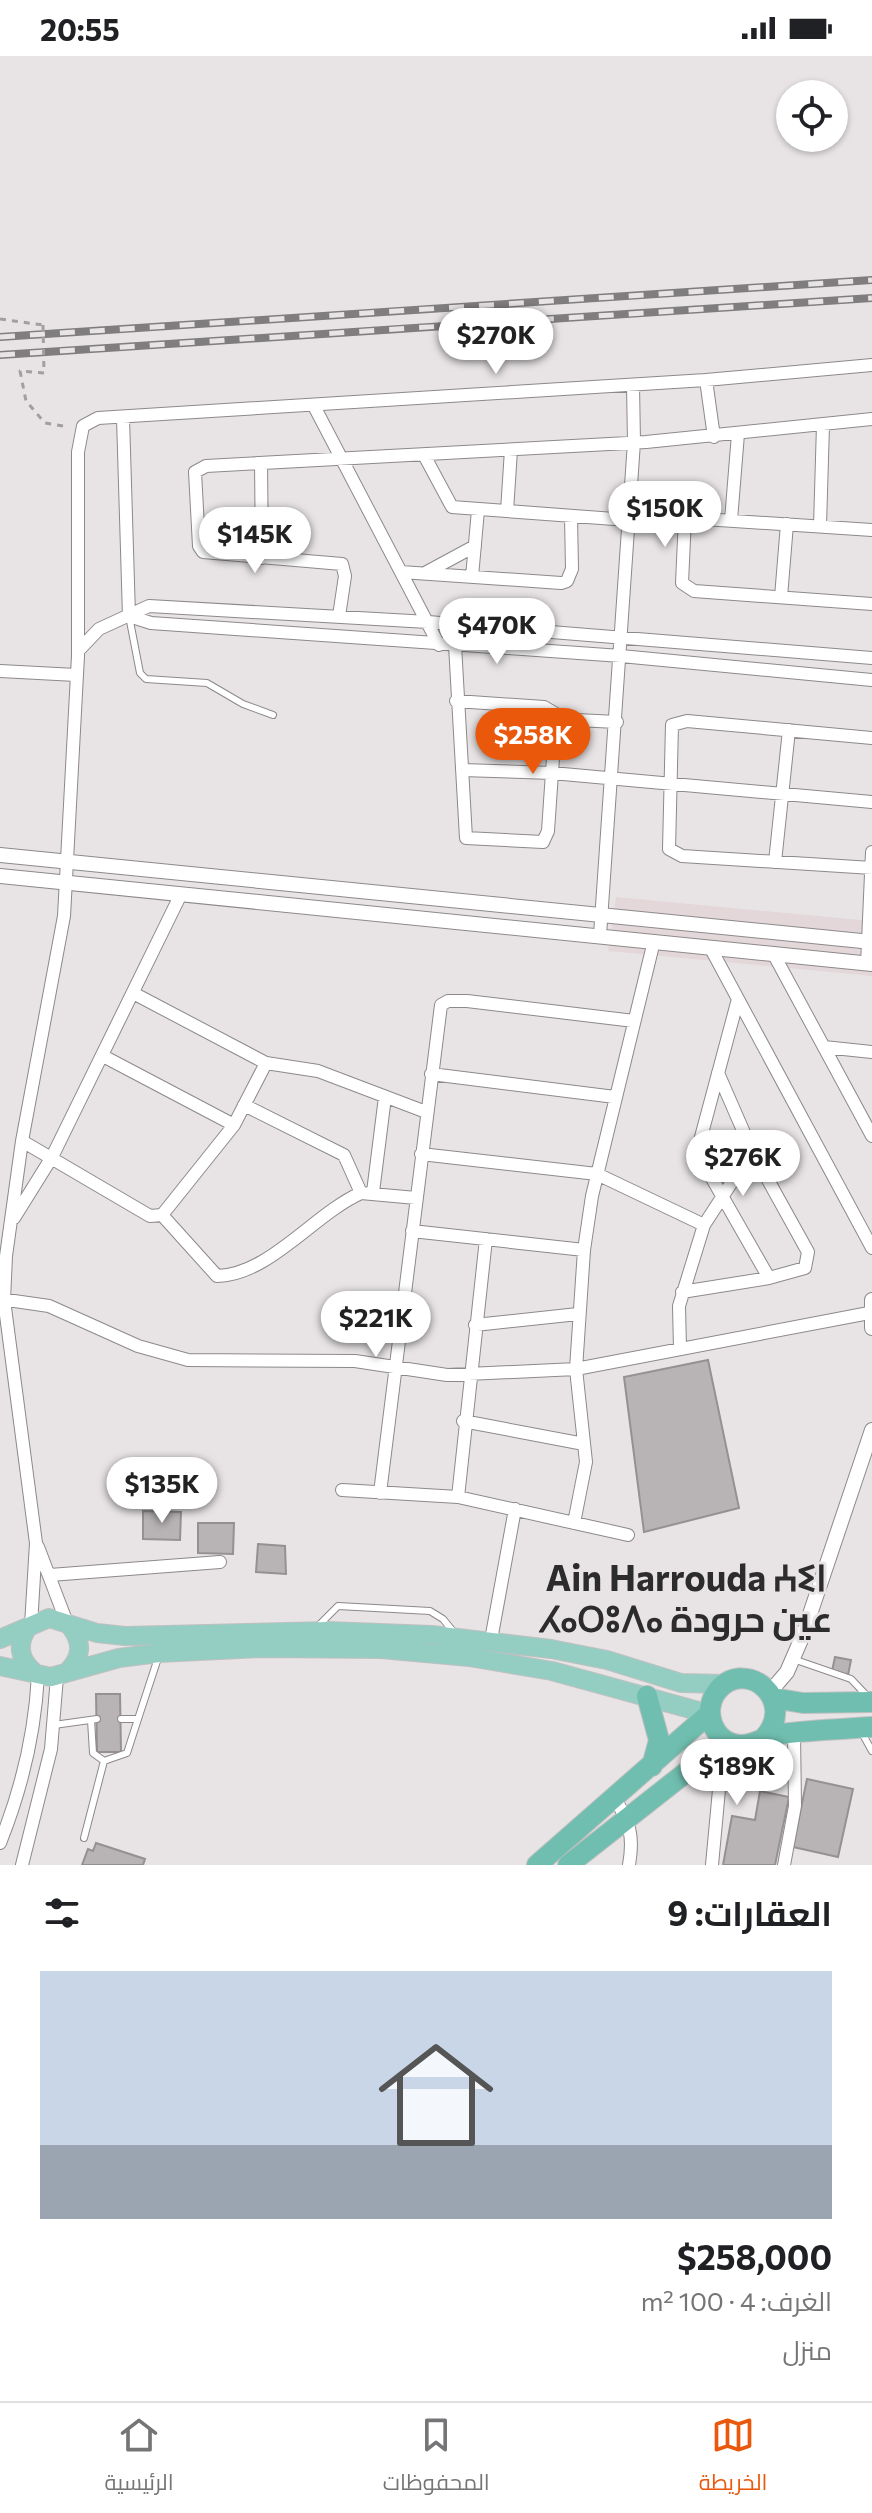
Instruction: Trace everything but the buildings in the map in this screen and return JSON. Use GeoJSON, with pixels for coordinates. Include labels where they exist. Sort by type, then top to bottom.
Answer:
{"type":"FeatureCollection","features":[{"type":"Feature","properties":{"kind":"highway"},"geometry":{"type":"LineString","coordinates":[[537,1865],[709,1714],[716,1692],[724,1684],[744,1679],[762,1685],[771,1695],[775,1720],[764,1738]]}},
{"type":"Feature","properties":{"kind":"highway"},"geometry":{"type":"LineString","coordinates":[[771,1695],[803,1703],[872,1702]]}},
{"type":"Feature","properties":{"kind":"highway"},"geometry":{"type":"LineString","coordinates":[[647,1696],[659,1740],[652,1766]]}},
{"type":"Feature","properties":{"kind":"highway"},"geometry":{"type":"LineString","coordinates":[[709,1714],[716,1732],[732,1744]]}},
{"type":"Feature","properties":{"kind":"highway"},"geometry":{"type":"LineString","coordinates":[[568,1865],[712,1752],[732,1744],[749,1745],[764,1738],[794,1733],[866,1727]]}},
{"type":"Feature","properties":{"kind":"main road"},"geometry":{"type":"LineString","coordinates":[[0,1639],[49,1618],[68,1625],[125,1636],[312,1632],[458,1637],[607,1660],[681,1683],[724,1684]]}},
{"type":"Feature","properties":{"kind":"main road"},"geometry":{"type":"LineString","coordinates":[[49,1674],[76,1662],[80,1649],[68,1625]]}},
{"type":"Feature","properties":{"kind":"main road"},"geometry":{"type":"LineString","coordinates":[[29,1627],[21,1641],[21,1655],[49,1674]]}},
{"type":"Feature","properties":{"kind":"main road"},"geometry":{"type":"LineString","coordinates":[[0,1666],[49,1674],[119,1658],[159,1653],[261,1648],[427,1653],[552,1671],[709,1714]]}},
{"type":"Feature","properties":{"kind":"street"},"geometry":{"type":"LineString","coordinates":[[29,1627],[36,1543],[2,1300],[22,1141],[64,916],[78,651],[78,452],[82,429],[89,421],[123,418],[706,380],[872,365]]}},
{"type":"Feature","properties":{"kind":"street"},"geometry":{"type":"LineString","coordinates":[[706,380],[714,437]]}},
{"type":"Feature","properties":{"kind":"street"},"geometry":{"type":"LineString","coordinates":[[600,935],[634,442],[633,385]]}},
{"type":"Feature","properties":{"kind":"street"},"geometry":{"type":"LineString","coordinates":[[314,406],[439,645]]}},
{"type":"Feature","properties":{"kind":"street"},"geometry":{"type":"LineString","coordinates":[[123,418],[129,616]]}},
{"type":"Feature","properties":{"kind":"street"},"geometry":{"type":"LineString","coordinates":[[339,616],[345,576],[342,564],[203,552],[199,546],[195,472],[206,466],[714,437],[872,419]]}},
{"type":"Feature","properties":{"kind":"street"},"geometry":{"type":"LineString","coordinates":[[820,526],[823,425]]}},
{"type":"Feature","properties":{"kind":"street"},"geometry":{"type":"LineString","coordinates":[[731,520],[738,434]]}},
{"type":"Feature","properties":{"kind":"street"},"geometry":{"type":"LineString","coordinates":[[507,511],[511,450]]}},
{"type":"Feature","properties":{"kind":"street"},"geometry":{"type":"LineString","coordinates":[[424,455],[452,507],[571,516],[685,517],[872,530]]}},
{"type":"Feature","properties":{"kind":"street"},"geometry":{"type":"LineString","coordinates":[[261,463],[262,558]]}},
{"type":"Feature","properties":{"kind":"street"},"geometry":{"type":"LineString","coordinates":[[472,577],[478,510]]}},
{"type":"Feature","properties":{"kind":"street"},"geometry":{"type":"LineString","coordinates":[[401,572],[567,581],[572,569],[571,516]]}},
{"type":"Feature","properties":{"kind":"street"},"geometry":{"type":"LineString","coordinates":[[685,517],[682,583],[685,587],[694,591],[872,604]]}},
{"type":"Feature","properties":{"kind":"street"},"geometry":{"type":"LineString","coordinates":[[781,597],[787,524]]}},
{"type":"Feature","properties":{"kind":"street"},"geometry":{"type":"LineString","coordinates":[[424,574],[475,546]]}},
{"type":"Feature","properties":{"kind":"street"},"geometry":{"type":"LineString","coordinates":[[78,651],[99,629],[149,606],[428,622],[872,658]]}},
{"type":"Feature","properties":{"kind":"street"},"geometry":{"type":"LineString","coordinates":[[129,616],[151,623],[621,656],[872,680]]}},
{"type":"Feature","properties":{"kind":"street"},"geometry":{"type":"LineString","coordinates":[[455,645],[456,701],[466,838],[538,845],[548,831],[556,719],[549,708],[456,701]]}},
{"type":"Feature","properties":{"kind":"street"},"geometry":{"type":"LineString","coordinates":[[0,671],[76,675]]}},
{"type":"Feature","properties":{"kind":"street"},"geometry":{"type":"LineString","coordinates":[[556,719],[617,722]]}},
{"type":"Feature","properties":{"kind":"street"},"geometry":{"type":"LineString","coordinates":[[871,868],[682,856],[669,849],[672,725],[687,721],[872,738]]}},
{"type":"Feature","properties":{"kind":"street"},"geometry":{"type":"LineString","coordinates":[[775,862],[789,730]]}},
{"type":"Feature","properties":{"kind":"street"},"geometry":{"type":"LineString","coordinates":[[462,770],[552,773],[872,802]]}},
{"type":"Feature","properties":{"kind":"street"},"geometry":{"type":"LineString","coordinates":[[0,876],[869,964],[872,852]]}},
{"type":"Feature","properties":{"kind":"street"},"geometry":{"type":"LineString","coordinates":[[0,855],[870,942]]}},
{"type":"Feature","properties":{"kind":"street"},"geometry":{"type":"LineString","coordinates":[[10,1224],[52,1157],[181,894]]}},
{"type":"Feature","properties":{"kind":"street"},"geometry":{"type":"LineString","coordinates":[[574,1523],[586,1462],[576,1369],[584,1250],[597,1174],[654,941]]}},
{"type":"Feature","properties":{"kind":"street"},"geometry":{"type":"LineString","coordinates":[[710,947],[872,1248]]}},
{"type":"Feature","properties":{"kind":"street"},"geometry":{"type":"LineString","coordinates":[[773,953],[872,1136]]}},
{"type":"Feature","properties":{"kind":"street"},"geometry":{"type":"LineString","coordinates":[[133,993],[266,1063],[318,1071],[426,1112]]}},
{"type":"Feature","properties":{"kind":"street"},"geometry":{"type":"LineString","coordinates":[[738,999],[697,1152],[769,1278]]}},
{"type":"Feature","properties":{"kind":"street"},"geometry":{"type":"LineString","coordinates":[[380,1493],[393,1367],[441,1005],[448,1001],[634,1021]]}},
{"type":"Feature","properties":{"kind":"street"},"geometry":{"type":"LineString","coordinates":[[824,1047],[872,1052]]}},
{"type":"Feature","properties":{"kind":"street"},"geometry":{"type":"LineString","coordinates":[[103,1056],[234,1125]]}},
{"type":"Feature","properties":{"kind":"street"},"geometry":{"type":"LineString","coordinates":[[22,1141],[150,1216],[162,1215],[234,1125],[266,1063]]}},
{"type":"Feature","properties":{"kind":"street"},"geometry":{"type":"LineString","coordinates":[[682,1292],[769,1278],[805,1268],[809,1255],[752,1151],[718,1073]]}},
{"type":"Feature","properties":{"kind":"street"},"geometry":{"type":"LineString","coordinates":[[431,1074],[615,1097]]}},
{"type":"Feature","properties":{"kind":"street"},"geometry":{"type":"LineString","coordinates":[[367,1192],[385,1097]]}},
{"type":"Feature","properties":{"kind":"street"},"geometry":{"type":"LineString","coordinates":[[244,1105],[344,1155],[367,1192]]}},
{"type":"Feature","properties":{"kind":"street"},"geometry":{"type":"LineString","coordinates":[[680,1349],[682,1292],[704,1225],[752,1151]]}},
{"type":"Feature","properties":{"kind":"street"},"geometry":{"type":"LineString","coordinates":[[421,1154],[597,1174],[704,1225]]}},
{"type":"Feature","properties":{"kind":"street"},"geometry":{"type":"LineString","coordinates":[[162,1215],[217,1276],[229,1276],[253,1268],[367,1192],[416,1198]]}},
{"type":"Feature","properties":{"kind":"street"},"geometry":{"type":"LineString","coordinates":[[412,1231],[584,1250]]}},
{"type":"Feature","properties":{"kind":"street"},"geometry":{"type":"LineString","coordinates":[[458,1497],[468,1374],[486,1239]]}},
{"type":"Feature","properties":{"kind":"street"},"geometry":{"type":"LineString","coordinates":[[2,1300],[49,1306],[138,1346],[188,1360],[355,1361],[447,1375],[576,1369],[871,1314]]}},
{"type":"Feature","properties":{"kind":"street"},"geometry":{"type":"LineString","coordinates":[[475,1325],[578,1314]]}},
{"type":"Feature","properties":{"kind":"street"},"geometry":{"type":"LineString","coordinates":[[463,1421],[584,1444]]}},
{"type":"Feature","properties":{"kind":"street"},"geometry":{"type":"LineString","coordinates":[[771,1695],[793,1659],[872,1430]]}},
{"type":"Feature","properties":{"kind":"street"},"geometry":{"type":"LineString","coordinates":[[342,1490],[458,1497],[628,1535]]}},
{"type":"Feature","properties":{"kind":"street"},"geometry":{"type":"LineString","coordinates":[[491,1640],[515,1509]]}},
{"type":"Feature","properties":{"kind":"street"},"geometry":{"type":"LineString","coordinates":[[36,1543],[68,1625]]}},
{"type":"Feature","properties":{"kind":"street"},"geometry":{"type":"LineString","coordinates":[[50,1575],[220,1562]]}},
{"type":"Feature","properties":{"kind":"street"},"geometry":{"type":"LineString","coordinates":[[22,1865],[45,1781],[54,1725],[49,1674]]}},
{"type":"Feature","properties":{"kind":"street"},"geometry":{"type":"LineString","coordinates":[[0,1843],[20,1787],[49,1674]]}},
{"type":"Feature","properties":{"kind":"street"},"geometry":{"type":"LineString","coordinates":[[784,1865],[795,1806],[794,1733]]}},
{"type":"Feature","properties":{"kind":"street"},"geometry":{"type":"LineString","coordinates":[[712,1752],[720,1779],[712,1865]]}},
{"type":"Feature","properties":{"kind":"street"},"geometry":{"type":"LineString","coordinates":[[614,1798],[627,1816],[633,1836],[629,1865]]}},
{"type":"Feature","properties":{"kind":"lane"},"geometry":{"type":"LineString","coordinates":[[129,616],[140,673],[146,679],[207,683],[243,704],[273,715]]}},
{"type":"Feature","properties":{"kind":"lane"},"geometry":{"type":"LineString","coordinates":[[104,1761],[127,1753],[159,1653]]}},
{"type":"Feature","properties":{"kind":"lane"},"geometry":{"type":"LineString","coordinates":[[793,1659],[851,1679],[861,1686],[872,1702]]}},
{"type":"Feature","properties":{"kind":"lane"},"geometry":{"type":"LineString","coordinates":[[54,1725],[94,1719],[93,1753],[104,1761]]}},
{"type":"Feature","properties":{"kind":"lane"},"geometry":{"type":"LineString","coordinates":[[121,1719],[138,1719]]}},
{"type":"Feature","properties":{"kind":"lane"},"geometry":{"type":"LineString","coordinates":[[866,1727],[872,1751]]}},
{"type":"Feature","properties":{"kind":"lane"},"geometry":{"type":"LineString","coordinates":[[84,1838],[104,1761]]}},
{"type":"Feature","properties":{"kind":"path"},"geometry":{"type":"LineString","coordinates":[[0,319],[43,325],[44,373],[20,371],[26,401],[45,423],[82,429]]}},
{"type":"Feature","properties":{"kind":"shaded area"},"geometry":{"type":"Polygon","coordinates":[[[616,897],[872,921],[872,976],[608,951],[616,897]]]}},
{"type":"Feature","properties":{"kind":"railway"},"geometry":{"type":"LineString","coordinates":[[0,337],[872,280]]}},
{"type":"Feature","properties":{"kind":"railway"},"geometry":{"type":"LineString","coordinates":[[0,355],[872,298]]}},
{"type":"Feature","properties":{"kind":"district","name":"Ain Harrouda ⵄⵉⵏ ⵃⴰⵔⵓⴷⴰ عين حرودة"},"geometry":{"type":"Point","coordinates":[686,1598]}}]}
